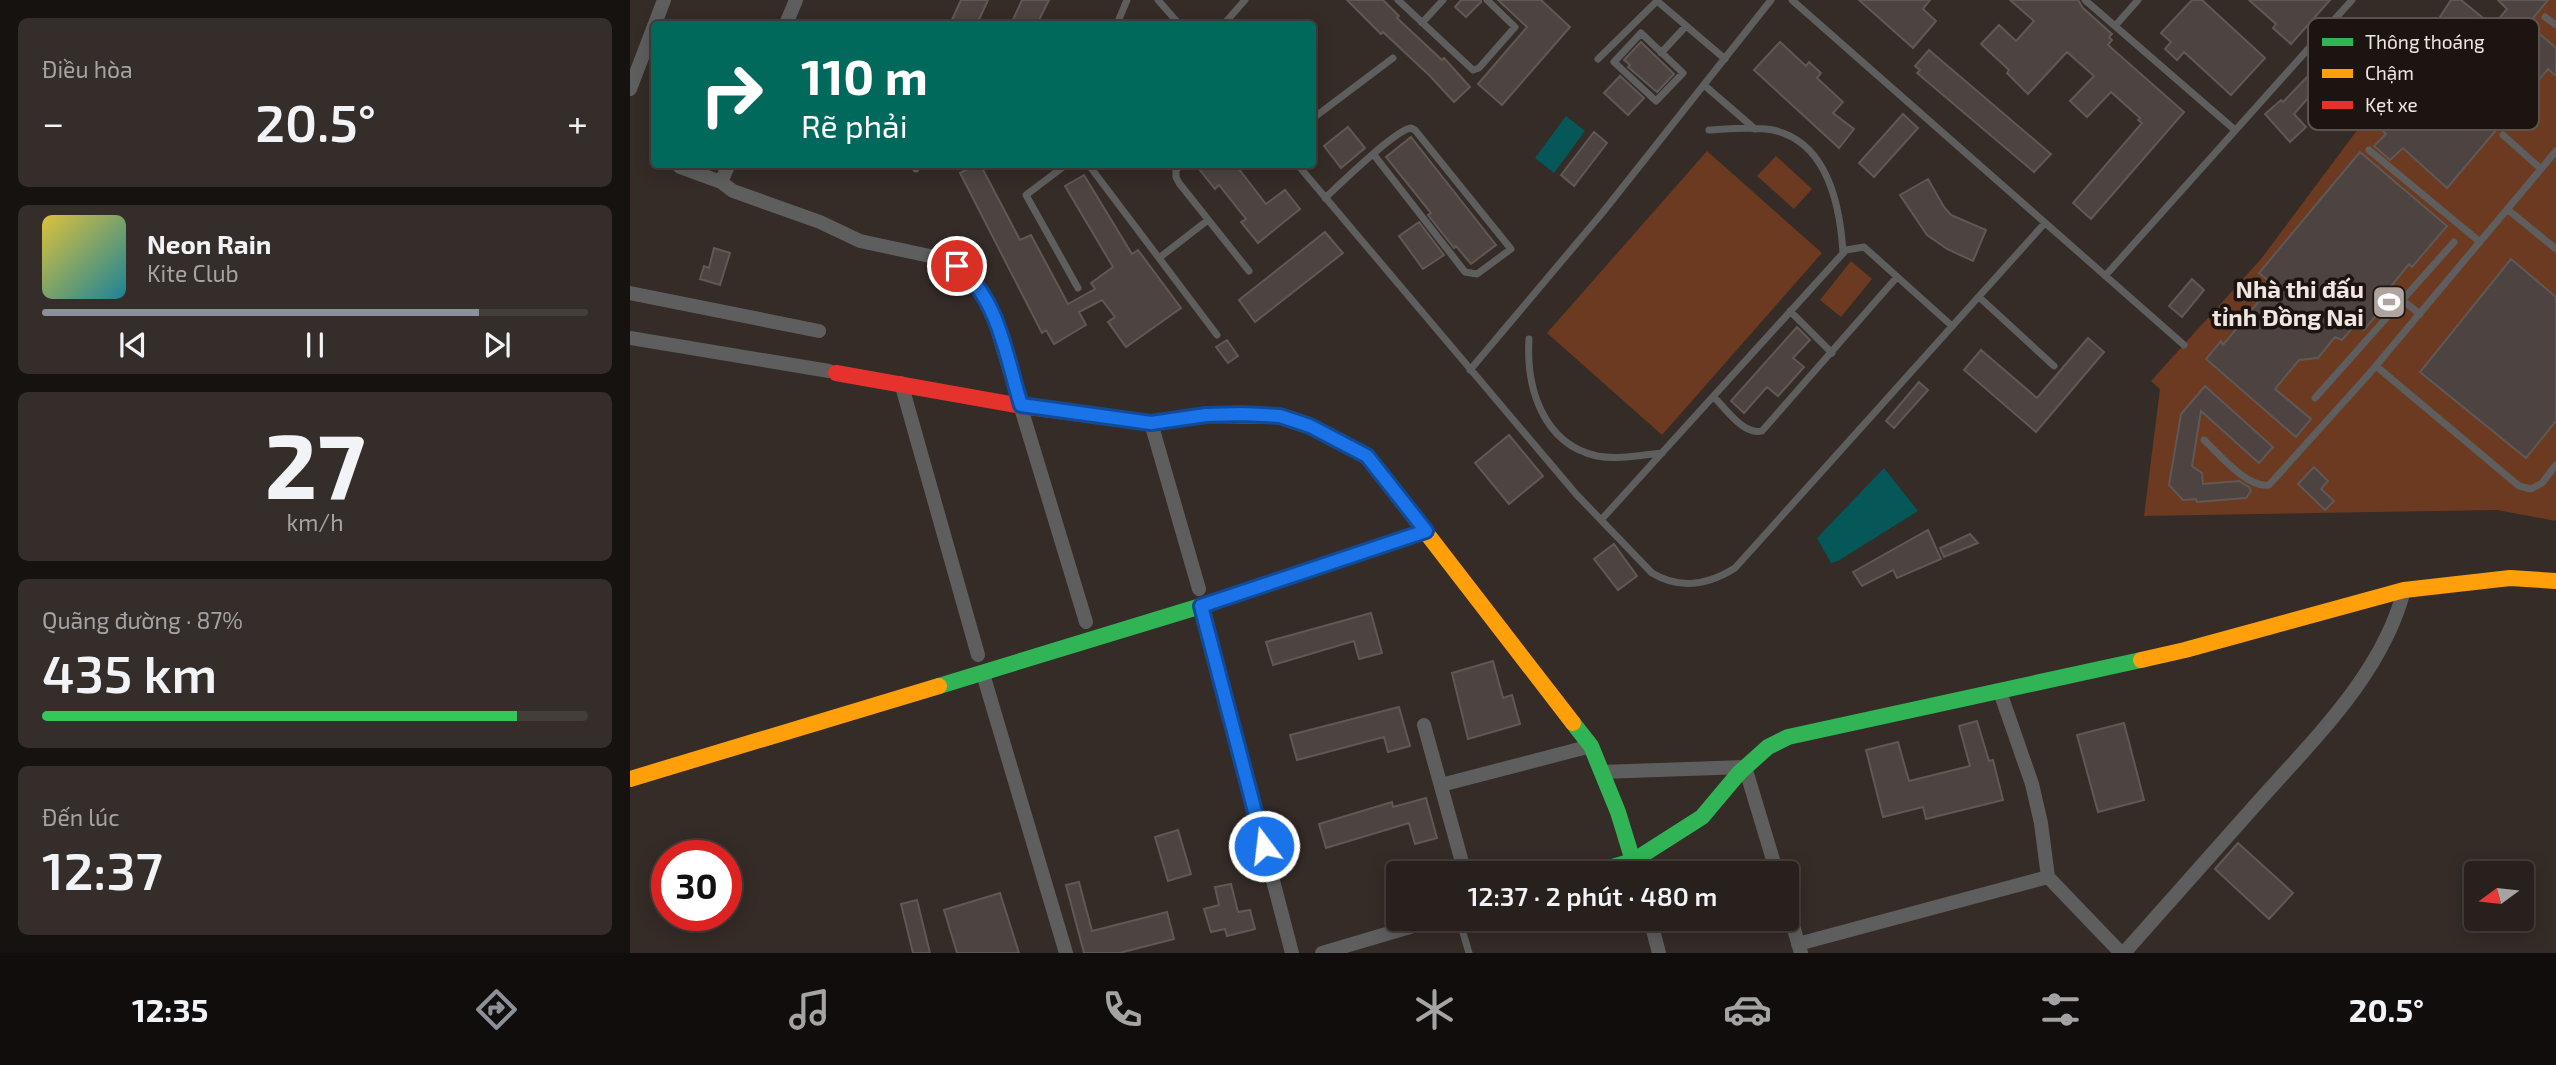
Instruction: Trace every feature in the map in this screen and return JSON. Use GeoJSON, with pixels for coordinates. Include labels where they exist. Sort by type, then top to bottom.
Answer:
{"type":"FeatureCollection","features":[{"type":"Feature","properties":{"kind":"street"},"geometry":{"type":"LineString","coordinates":[[787,21],[796,0]]}},
{"type":"Feature","properties":{"kind":"street"},"geometry":{"type":"LineString","coordinates":[[653,21],[659,2]]}},
{"type":"Feature","properties":{"kind":"street"},"geometry":{"type":"LineString","coordinates":[[630,89],[651,26]]}},
{"type":"Feature","properties":{"kind":"street"},"geometry":{"type":"LineString","coordinates":[[683,168],[722,182],[744,195],[820,222],[860,241],[925,253],[957,266],[971,276],[990,306],[1086,622]]}},
{"type":"Feature","properties":{"kind":"street"},"geometry":{"type":"LineString","coordinates":[[722,182],[727,168]]}},
{"type":"Feature","properties":{"kind":"street"},"geometry":{"type":"LineString","coordinates":[[630,293],[819,331]]}},
{"type":"Feature","properties":{"kind":"street"},"geometry":{"type":"LineString","coordinates":[[630,338],[1021,405],[1151,423],[1197,416],[1242,414],[1280,416],[1310,426],[1367,456],[1591,746],[1618,812],[1633,861]]}},
{"type":"Feature","properties":{"kind":"street"},"geometry":{"type":"LineString","coordinates":[[901,383],[978,655]]}},
{"type":"Feature","properties":{"kind":"street"},"geometry":{"type":"LineString","coordinates":[[1151,423],[1199,589]]}},
{"type":"Feature","properties":{"kind":"street"},"geometry":{"type":"LineString","coordinates":[[630,779],[983,674],[1201,606],[1426,531]]}},
{"type":"Feature","properties":{"kind":"street"},"geometry":{"type":"LineString","coordinates":[[1643,861],[1702,817],[1745,767],[1768,747],[1788,737],[2185,650],[2404,590],[2510,578],[2556,580]]}},
{"type":"Feature","properties":{"kind":"street"},"geometry":{"type":"LineString","coordinates":[[2000,692],[2032,783],[2041,823],[2048,877],[2123,953],[2323,729],[2386,640],[2404,590]]}},
{"type":"Feature","properties":{"kind":"street"},"geometry":{"type":"LineString","coordinates":[[1201,606],[1292,953]]}},
{"type":"Feature","properties":{"kind":"street"},"geometry":{"type":"LineString","coordinates":[[983,674],[1066,953]]}},
{"type":"Feature","properties":{"kind":"street"},"geometry":{"type":"LineString","coordinates":[[1424,725],[1462,861]]}},
{"type":"Feature","properties":{"kind":"street"},"geometry":{"type":"LineString","coordinates":[[1441,785],[1591,746]]}},
{"type":"Feature","properties":{"kind":"street"},"geometry":{"type":"LineString","coordinates":[[1601,772],[1745,767]]}},
{"type":"Feature","properties":{"kind":"street"},"geometry":{"type":"LineString","coordinates":[[1745,767],[1773,861]]}},
{"type":"Feature","properties":{"kind":"street"},"geometry":{"type":"LineString","coordinates":[[1795,931],[1800,948],[2048,877]]}},
{"type":"Feature","properties":{"kind":"street"},"geometry":{"type":"LineString","coordinates":[[1322,953],[1396,931]]}},
{"type":"Feature","properties":{"kind":"street"},"geometry":{"type":"LineString","coordinates":[[1653,931],[1659,953]]}},
{"type":"Feature","properties":{"kind":"lane"},"geometry":{"type":"LineString","coordinates":[[1118,21],[1127,0]]}},
{"type":"Feature","properties":{"kind":"lane"},"geometry":{"type":"LineString","coordinates":[[1158,0],[1176,21]]}},
{"type":"Feature","properties":{"kind":"lane"},"geometry":{"type":"LineString","coordinates":[[1227,21],[1245,0]]}},
{"type":"Feature","properties":{"kind":"lane"},"geometry":{"type":"LineString","coordinates":[[1398,0],[1468,67],[1479,68],[1515,27],[1487,0]]}},
{"type":"Feature","properties":{"kind":"lane"},"geometry":{"type":"LineString","coordinates":[[1422,23],[1443,0]]}},
{"type":"Feature","properties":{"kind":"lane"},"geometry":{"type":"LineString","coordinates":[[1598,60],[1657,0],[1724,59]]}},
{"type":"Feature","properties":{"kind":"lane"},"geometry":{"type":"LineString","coordinates":[[1470,370],[1603,212],[1772,0]]}},
{"type":"Feature","properties":{"kind":"lane"},"geometry":{"type":"LineString","coordinates":[[1792,0],[2184,345]]}},
{"type":"Feature","properties":{"kind":"lane"},"geometry":{"type":"LineString","coordinates":[[2085,0],[2235,130]]}},
{"type":"Feature","properties":{"kind":"lane"},"geometry":{"type":"LineString","coordinates":[[2115,26],[2138,0]]}},
{"type":"Feature","properties":{"kind":"lane"},"geometry":{"type":"LineString","coordinates":[[2336,18],[2352,0]]}},
{"type":"Feature","properties":{"kind":"lane"},"geometry":{"type":"LineString","coordinates":[[2544,17],[2556,25]]}},
{"type":"Feature","properties":{"kind":"lane"},"geometry":{"type":"LineString","coordinates":[[1661,52],[1686,26]]}},
{"type":"Feature","properties":{"kind":"lane"},"geometry":{"type":"LineString","coordinates":[[1641,33],[1661,52],[1683,72],[1656,101],[1614,62],[1641,33]]}},
{"type":"Feature","properties":{"kind":"lane"},"geometry":{"type":"LineString","coordinates":[[2105,276],[2308,49]]}},
{"type":"Feature","properties":{"kind":"lane"},"geometry":{"type":"LineString","coordinates":[[1316,116],[1393,58]]}},
{"type":"Feature","properties":{"kind":"lane"},"geometry":{"type":"LineString","coordinates":[[1704,85],[1755,129]]}},
{"type":"Feature","properties":{"kind":"lane"},"geometry":{"type":"LineString","coordinates":[[1325,198],[1374,155],[1406,128],[1415,130],[1511,249],[1477,274],[1465,272],[1374,155]]}},
{"type":"Feature","properties":{"kind":"lane"},"geometry":{"type":"LineString","coordinates":[[1709,130],[1773,130],[1787,135],[1806,148],[1820,163],[1830,181],[1837,202],[1843,252]]}},
{"type":"Feature","properties":{"kind":"lane"},"geometry":{"type":"LineString","coordinates":[[2503,135],[2541,169]]}},
{"type":"Feature","properties":{"kind":"lane"},"geometry":{"type":"LineString","coordinates":[[2369,150],[2480,242]]}},
{"type":"Feature","properties":{"kind":"lane"},"geometry":{"type":"LineString","coordinates":[[2204,440],[2250,482],[2269,485],[2376,366],[2556,151]]}},
{"type":"Feature","properties":{"kind":"lane"},"geometry":{"type":"LineString","coordinates":[[1061,168],[1026,195],[1078,288]]}},
{"type":"Feature","properties":{"kind":"lane"},"geometry":{"type":"LineString","coordinates":[[1091,168],[1216,335]]}},
{"type":"Feature","properties":{"kind":"lane"},"geometry":{"type":"LineString","coordinates":[[1178,168],[1176,177],[1249,271]]}},
{"type":"Feature","properties":{"kind":"lane"},"geometry":{"type":"LineString","coordinates":[[1300,168],[1470,370],[1601,520],[1652,573],[1681,584],[1719,578],[1735,568],[2044,224]]}},
{"type":"Feature","properties":{"kind":"lane"},"geometry":{"type":"LineString","coordinates":[[2507,209],[2556,249]]}},
{"type":"Feature","properties":{"kind":"lane"},"geometry":{"type":"LineString","coordinates":[[1159,258],[1208,220]]}},
{"type":"Feature","properties":{"kind":"lane"},"geometry":{"type":"LineString","coordinates":[[2315,398],[2454,242]]}},
{"type":"Feature","properties":{"kind":"lane"},"geometry":{"type":"LineString","coordinates":[[1601,520],[1843,252],[1864,247],[1952,326]]}},
{"type":"Feature","properties":{"kind":"lane"},"geometry":{"type":"LineString","coordinates":[[1714,397],[1747,429],[1755,433],[1762,431],[1897,277]]}},
{"type":"Feature","properties":{"kind":"lane"},"geometry":{"type":"LineString","coordinates":[[1979,297],[2054,366]]}},
{"type":"Feature","properties":{"kind":"lane"},"geometry":{"type":"LineString","coordinates":[[2402,300],[2420,314]]}},
{"type":"Feature","properties":{"kind":"lane"},"geometry":{"type":"LineString","coordinates":[[1790,311],[1832,353]]}},
{"type":"Feature","properties":{"kind":"lane"},"geometry":{"type":"LineString","coordinates":[[1529,339],[1528,371],[1535,401],[1560,437],[1583,451],[1599,456],[1623,457],[1663,453]]}},
{"type":"Feature","properties":{"kind":"lane"},"geometry":{"type":"LineString","coordinates":[[2376,366],[2519,485],[2531,489],[2542,483],[2556,465]]}},
{"type":"Feature","properties":{"kind":"lane"},"geometry":{"type":"LineString","coordinates":[[1463,931],[1469,953]]}},
{"type":"Feature","properties":{"kind":"shaded area","name":"Nhà thi đấu tỉnh Đồng Nai"},"geometry":{"type":"Polygon","coordinates":[[[2532,0],[2556,0],[2556,521],[2497,510],[2144,516],[2160,389],[2151,381],[2261,259],[2357,130],[2539,130],[2539,18],[2518,18],[2532,0]]]}},
{"type":"Feature","properties":{"kind":"shaded area"},"geometry":{"type":"Polygon","coordinates":[[[1707,151],[1822,253],[1662,435],[1547,333],[1707,151]]]}},
{"type":"Feature","properties":{"kind":"shaded area"},"geometry":{"type":"Polygon","coordinates":[[[1776,156],[1812,189],[1794,209],[1757,176],[1776,156]]]}},
{"type":"Feature","properties":{"kind":"shaded area"},"geometry":{"type":"Polygon","coordinates":[[[1851,261],[1872,279],[1841,317],[1820,300],[1851,261]]]}},
{"type":"Feature","properties":{"kind":"water"},"geometry":{"type":"Polygon","coordinates":[[[1566,116],[1585,131],[1554,173],[1535,158],[1566,116]]]}},
{"type":"Feature","properties":{"kind":"water"},"geometry":{"type":"Polygon","coordinates":[[[1884,468],[1918,511],[1831,563],[1817,538],[1884,468]]]}},
{"type":"Feature","properties":{"kind":"building"},"geometry":{"type":"Polygon","coordinates":[[[961,0],[988,0],[978,21],[951,21],[961,0]]]}},
{"type":"Feature","properties":{"kind":"building"},"geometry":{"type":"Polygon","coordinates":[[[1022,0],[1049,0],[1038,21],[1012,21],[1022,0]]]}},
{"type":"Feature","properties":{"kind":"building"},"geometry":{"type":"Polygon","coordinates":[[[1347,0],[1383,0],[1399,16],[1397,18],[1442,60],[1444,58],[1470,87],[1454,102],[1430,76],[1383,32],[1381,34],[1347,0]]]}},
{"type":"Feature","properties":{"kind":"building"},"geometry":{"type":"Polygon","coordinates":[[[1461,0],[1481,2],[1466,17],[1455,7],[1461,0]]]}},
{"type":"Feature","properties":{"kind":"building"},"geometry":{"type":"Polygon","coordinates":[[[1498,0],[1541,0],[1570,27],[1502,105],[1478,84],[1527,27],[1498,0]]]}},
{"type":"Feature","properties":{"kind":"building"},"geometry":{"type":"Polygon","coordinates":[[[1859,0],[1930,0],[1923,9],[1936,21],[1913,48],[1859,0]]]}},
{"type":"Feature","properties":{"kind":"building"},"geometry":{"type":"Polygon","coordinates":[[[2010,0],[2078,0],[2083,8],[2112,34],[2108,45],[2184,112],[2091,219],[2073,203],[2142,123],[2138,120],[2140,118],[2111,92],[2087,117],[2070,101],[2094,76],[2067,52],[2028,94],[2007,73],[2009,70],[1981,44],[1999,25],[2016,41],[2034,21],[2010,0]]]}},
{"type":"Feature","properties":{"kind":"building"},"geometry":{"type":"Polygon","coordinates":[[[2192,0],[2202,0],[2265,58],[2231,95],[2184,52],[2177,60],[2165,49],[2171,42],[2161,33],[2192,0]]]}},
{"type":"Feature","properties":{"kind":"building"},"geometry":{"type":"Polygon","coordinates":[[[2249,0],[2330,0],[2314,18],[2308,18],[2308,25],[2291,44],[2273,28],[2276,24],[2249,0]]]}},
{"type":"Feature","properties":{"kind":"building"},"geometry":{"type":"Polygon","coordinates":[[[2451,0],[2461,0],[2483,18],[2439,18],[2451,0]]]}},
{"type":"Feature","properties":{"kind":"building"},"geometry":{"type":"Polygon","coordinates":[[[2498,0],[2548,0],[2533,18],[2500,18],[2507,9],[2498,0]]]}},
{"type":"Feature","properties":{"kind":"building"},"geometry":{"type":"Polygon","coordinates":[[[2539,33],[2556,48],[2556,76],[2548,69],[2539,80],[2539,33]]]}},
{"type":"Feature","properties":{"kind":"building"},"geometry":{"type":"Polygon","coordinates":[[[1641,42],[1674,74],[1657,92],[1628,67],[1630,65],[1624,60],[1641,42]]]}},
{"type":"Feature","properties":{"kind":"building"},"geometry":{"type":"Polygon","coordinates":[[[1780,42],[1806,66],[1809,62],[1821,73],[1817,78],[1843,102],[1833,113],[1854,129],[1839,148],[1754,70],[1780,42]]]}},
{"type":"Feature","properties":{"kind":"building"},"geometry":{"type":"Polygon","coordinates":[[[1929,50],[2051,154],[2034,172],[1917,73],[1920,70],[1915,66],[1929,50]]]}},
{"type":"Feature","properties":{"kind":"building"},"geometry":{"type":"Polygon","coordinates":[[[1620,76],[1644,98],[1628,115],[1604,93],[1620,76]]]}},
{"type":"Feature","properties":{"kind":"building"},"geometry":{"type":"Polygon","coordinates":[[[2308,76],[2308,98],[2294,114],[2306,127],[2290,142],[2265,114],[2281,100],[2283,102],[2308,76]]]}},
{"type":"Feature","properties":{"kind":"building"},"geometry":{"type":"Polygon","coordinates":[[[1903,114],[1918,128],[1874,177],[1859,163],[1903,114]]]}},
{"type":"Feature","properties":{"kind":"building"},"geometry":{"type":"Polygon","coordinates":[[[1348,127],[1365,148],[1341,168],[1324,146],[1348,127]]]}},
{"type":"Feature","properties":{"kind":"building"},"geometry":{"type":"Polygon","coordinates":[[[2382,130],[2496,130],[2447,188],[2403,148],[2390,160],[2374,146],[2386,134],[2382,130]]]}},
{"type":"Feature","properties":{"kind":"building"},"geometry":{"type":"Polygon","coordinates":[[[1594,132],[1607,143],[1574,186],[1561,175],[1594,132]]]}},
{"type":"Feature","properties":{"kind":"building"},"geometry":{"type":"Polygon","coordinates":[[[1411,137],[1496,245],[1471,264],[1456,246],[1454,248],[1428,215],[1431,213],[1386,157],[1411,137]]]}},
{"type":"Feature","properties":{"kind":"building"},"geometry":{"type":"Polygon","coordinates":[[[2360,152],[2447,226],[2412,267],[2409,264],[2388,290],[2393,295],[2364,330],[2356,324],[2342,340],[2335,337],[2318,358],[2299,360],[2275,389],[2311,419],[2296,437],[2206,359],[2221,341],[2223,345],[2273,284],[2259,273],[2360,152]]]}},
{"type":"Feature","properties":{"kind":"building"},"geometry":{"type":"Polygon","coordinates":[[[969,168],[982,168],[1020,240],[1031,235],[1068,304],[1095,289],[1091,283],[1113,267],[1065,186],[1084,175],[1132,254],[1138,250],[1181,308],[1126,347],[1108,322],[1115,317],[1102,300],[1079,312],[1086,325],[1054,344],[1046,330],[1042,333],[960,173],[969,168]]]}},
{"type":"Feature","properties":{"kind":"building"},"geometry":{"type":"Polygon","coordinates":[[[1198,168],[1238,168],[1266,204],[1285,190],[1300,209],[1258,243],[1241,222],[1246,219],[1219,185],[1215,189],[1198,168]]]}},
{"type":"Feature","properties":{"kind":"building"},"geometry":{"type":"Polygon","coordinates":[[[1928,179],[1951,215],[1986,230],[1973,261],[1947,249],[1927,235],[1900,195],[1928,179]]]}},
{"type":"Feature","properties":{"kind":"building"},"geometry":{"type":"Polygon","coordinates":[[[1419,222],[1444,255],[1423,269],[1399,236],[1419,222]]]}},
{"type":"Feature","properties":{"kind":"building"},"geometry":{"type":"Polygon","coordinates":[[[1325,232],[1343,253],[1255,322],[1239,300],[1325,232]]]}},
{"type":"Feature","properties":{"kind":"building"},"geometry":{"type":"Polygon","coordinates":[[[714,248],[730,253],[720,285],[700,279],[704,266],[709,268],[714,248]]]}},
{"type":"Feature","properties":{"kind":"building"},"geometry":{"type":"Polygon","coordinates":[[[2511,259],[2556,297],[2556,421],[2526,458],[2420,372],[2511,259]]]}},
{"type":"Feature","properties":{"kind":"building"},"geometry":{"type":"Polygon","coordinates":[[[2192,279],[2204,290],[2182,317],[2169,306],[2192,279]]]}},
{"type":"Feature","properties":{"kind":"building"},"geometry":{"type":"Polygon","coordinates":[[[1797,327],[1810,340],[1793,358],[1804,367],[1778,396],[1767,387],[1744,413],[1731,401],[1797,327]]]}},
{"type":"Feature","properties":{"kind":"building"},"geometry":{"type":"Polygon","coordinates":[[[2088,338],[2104,352],[2036,432],[1964,370],[1981,350],[2037,398],[2088,338]]]}},
{"type":"Feature","properties":{"kind":"building"},"geometry":{"type":"Polygon","coordinates":[[[1227,340],[1238,356],[1228,363],[1216,347],[1227,340]]]}},
{"type":"Feature","properties":{"kind":"building"},"geometry":{"type":"Polygon","coordinates":[[[1919,382],[1928,390],[1894,428],[1886,421],[1919,382]]]}},
{"type":"Feature","properties":{"kind":"building"},"geometry":{"type":"Polygon","coordinates":[[[2205,386],[2273,447],[2259,463],[2201,411],[2192,466],[2202,473],[2203,484],[2239,481],[2251,491],[2246,498],[2197,502],[2196,499],[2183,500],[2169,485],[2181,414],[2205,386]]]}},
{"type":"Feature","properties":{"kind":"building"},"geometry":{"type":"Polygon","coordinates":[[[1509,435],[1543,476],[1509,504],[1475,463],[1509,435]]]}},
{"type":"Feature","properties":{"kind":"building"},"geometry":{"type":"Polygon","coordinates":[[[2314,467],[2328,481],[2321,489],[2334,501],[2325,510],[2298,484],[2314,467]]]}},
{"type":"Feature","properties":{"kind":"building"},"geometry":{"type":"Polygon","coordinates":[[[1928,530],[1941,559],[1897,578],[1893,570],[1862,586],[1853,572],[1928,530]]]}},
{"type":"Feature","properties":{"kind":"building"},"geometry":{"type":"Polygon","coordinates":[[[1970,534],[1978,543],[1944,557],[1940,548],[1970,534]]]}},
{"type":"Feature","properties":{"kind":"building"},"geometry":{"type":"Polygon","coordinates":[[[1614,544],[1637,576],[1618,590],[1594,559],[1614,544]]]}},
{"type":"Feature","properties":{"kind":"building"},"geometry":{"type":"Polygon","coordinates":[[[1371,613],[1382,653],[1359,659],[1354,641],[1273,665],[1266,642],[1371,613]]]}},
{"type":"Feature","properties":{"kind":"building"},"geometry":{"type":"Polygon","coordinates":[[[1493,661],[1503,698],[1512,695],[1520,724],[1468,739],[1452,673],[1493,661]]]}},
{"type":"Feature","properties":{"kind":"building"},"geometry":{"type":"Polygon","coordinates":[[[1399,707],[1410,746],[1388,752],[1384,737],[1297,760],[1290,735],[1399,707]]]}},
{"type":"Feature","properties":{"kind":"building"},"geometry":{"type":"Polygon","coordinates":[[[1977,721],[1989,761],[1993,760],[2003,800],[1926,819],[1923,807],[1883,817],[1866,750],[1898,742],[1909,781],[1970,766],[1959,726],[1977,721]]]}},
{"type":"Feature","properties":{"kind":"building"},"geometry":{"type":"Polygon","coordinates":[[[2124,723],[2144,800],[2098,812],[2077,735],[2124,723]]]}},
{"type":"Feature","properties":{"kind":"building"},"geometry":{"type":"Polygon","coordinates":[[[1426,798],[1437,838],[1415,844],[1409,823],[1326,848],[1319,824],[1392,802],[1393,807],[1426,798]]]}},
{"type":"Feature","properties":{"kind":"building"},"geometry":{"type":"Polygon","coordinates":[[[1178,830],[1191,874],[1168,881],[1155,837],[1178,830]]]}},
{"type":"Feature","properties":{"kind":"building"},"geometry":{"type":"Polygon","coordinates":[[[2238,843],[2293,893],[2269,919],[2215,869],[2238,843]]]}},
{"type":"Feature","properties":{"kind":"building"},"geometry":{"type":"Polygon","coordinates":[[[1079,882],[1092,931],[1167,912],[1174,939],[1119,953],[1084,953],[1066,885],[1079,882]]]}},
{"type":"Feature","properties":{"kind":"building"},"geometry":{"type":"Polygon","coordinates":[[[1231,884],[1238,912],[1250,910],[1255,929],[1227,936],[1225,929],[1211,932],[1204,909],[1219,905],[1215,887],[1231,884]]]}},
{"type":"Feature","properties":{"kind":"building"},"geometry":{"type":"Polygon","coordinates":[[[1000,893],[1019,953],[957,953],[944,910],[1000,893]]]}},
{"type":"Feature","properties":{"kind":"building"},"geometry":{"type":"Polygon","coordinates":[[[917,900],[930,953],[913,953],[901,904],[917,900]]]}},
{"type":"Feature","properties":{"kind":"traffic: fast"},"geometry":{"type":"LineString","coordinates":[[939,686],[1201,606],[1426,531]]}},
{"type":"Feature","properties":{"kind":"traffic: fast"},"geometry":{"type":"LineString","coordinates":[[1633,861],[1702,817],[1739,773],[1768,747],[1788,737],[2141,660]]}},
{"type":"Feature","properties":{"kind":"traffic: fast"},"geometry":{"type":"LineString","coordinates":[[1573,723],[1591,746],[1618,812],[1633,861]]}},
{"type":"Feature","properties":{"kind":"traffic: slow"},"geometry":{"type":"LineString","coordinates":[[1354,449],[1367,456],[1573,723]]}},
{"type":"Feature","properties":{"kind":"traffic: slow"},"geometry":{"type":"LineString","coordinates":[[2141,660],[2404,590],[2510,578],[2556,581]]}},
{"type":"Feature","properties":{"kind":"traffic: slow"},"geometry":{"type":"LineString","coordinates":[[630,779],[939,686]]}},
{"type":"Feature","properties":{"kind":"traffic: jam"},"geometry":{"type":"LineString","coordinates":[[836,373],[1021,406],[1151,423],[1206,415],[1280,416],[1310,426],[1354,449]]}},
{"type":"Feature","properties":{"kind":"place","name":"Nhà thi đấu tỉnh Đồng Nai"},"geometry":{"type":"Point","coordinates":[2389,302]}},
{"type":"Feature","properties":{"kind":"route"},"geometry":{"type":"LineString","coordinates":[[957,266],[971,276],[990,306],[1021,405],[1151,423],[1206,415],[1280,416],[1310,426],[1367,456],[1426,531],[1201,606],[1264,846]]}}]}
